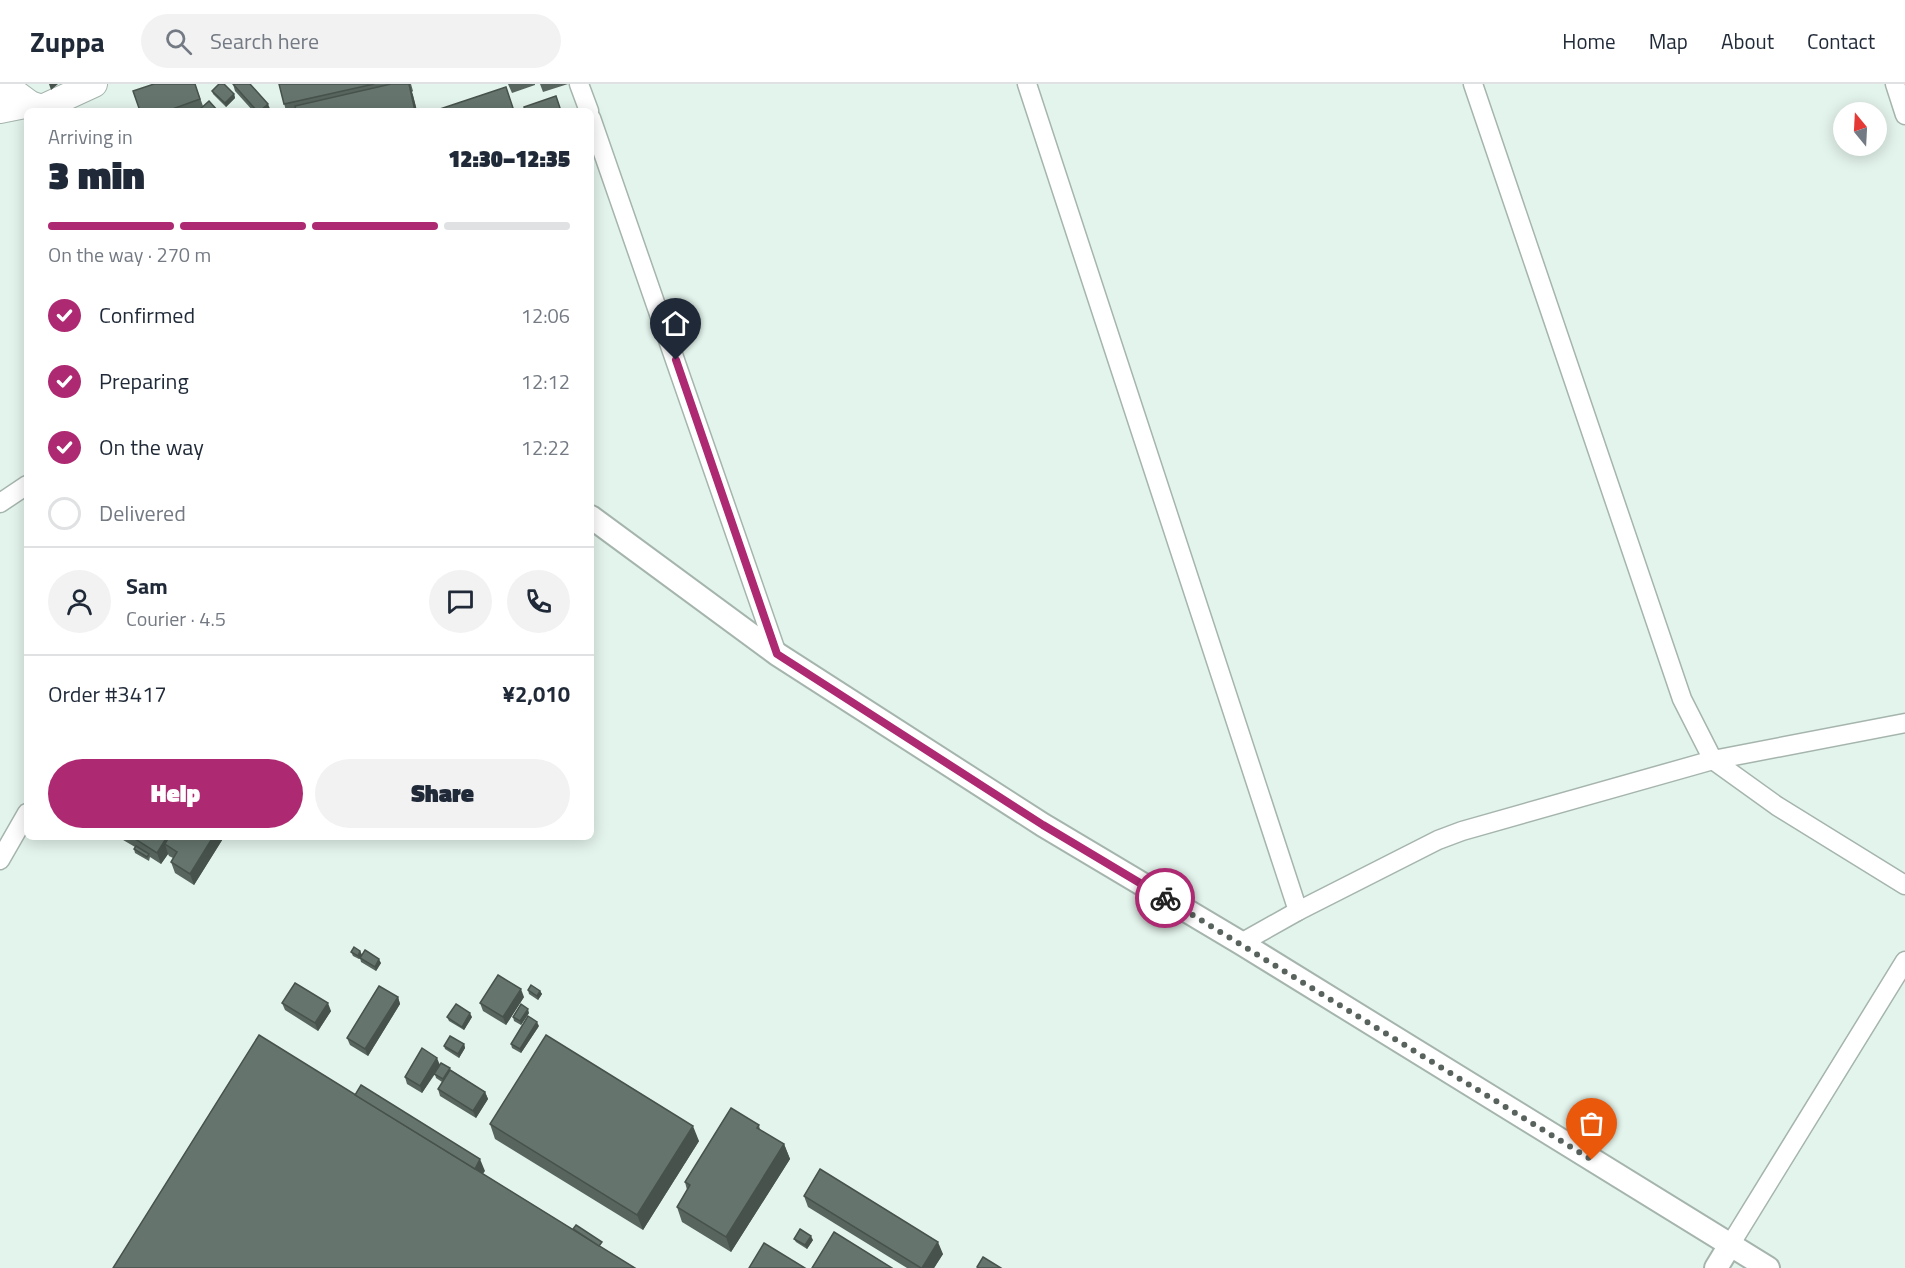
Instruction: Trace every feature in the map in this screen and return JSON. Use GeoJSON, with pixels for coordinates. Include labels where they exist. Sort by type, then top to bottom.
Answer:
{"type":"FeatureCollection","features":[{"type":"Feature","properties":{"kind":"main road"},"geometry":{"type":"LineString","coordinates":[[3,84],[39,108],[94,84]]}},
{"type":"Feature","properties":{"kind":"main road"},"geometry":{"type":"LineString","coordinates":[[0,110],[24,109]]}},
{"type":"Feature","properties":{"kind":"street"},"geometry":{"type":"LineString","coordinates":[[579,84],[588,108]]}},
{"type":"Feature","properties":{"kind":"street"},"geometry":{"type":"LineString","coordinates":[[1026,84],[1298,911]]}},
{"type":"Feature","properties":{"kind":"street"},"geometry":{"type":"LineString","coordinates":[[1473,84],[1682,699],[1713,760],[1777,806],[1905,885]]}},
{"type":"Feature","properties":{"kind":"street"},"geometry":{"type":"LineString","coordinates":[[1895,84],[1905,115]]}},
{"type":"Feature","properties":{"kind":"street"},"geometry":{"type":"LineString","coordinates":[[594,127],[777,654]]}},
{"type":"Feature","properties":{"kind":"street"},"geometry":{"type":"LineString","coordinates":[[0,503],[24,487]]}},
{"type":"Feature","properties":{"kind":"street"},"geometry":{"type":"LineString","coordinates":[[594,519],[777,654],[1043,825],[1241,943],[1768,1268]]}},
{"type":"Feature","properties":{"kind":"street"},"geometry":{"type":"LineString","coordinates":[[1241,943],[1298,911],[1438,840],[1462,831],[1713,760],[1905,723]]}},
{"type":"Feature","properties":{"kind":"street"},"geometry":{"type":"LineString","coordinates":[[0,860],[24,818]]}},
{"type":"Feature","properties":{"kind":"street"},"geometry":{"type":"LineString","coordinates":[[1716,1268],[1905,961]]}},
{"type":"Feature","properties":{"kind":"building"},"geometry":{"type":"Polygon","coordinates":[[[154,84],[195,84],[200,99],[175,108],[139,108],[133,91],[154,84]]]}},
{"type":"Feature","properties":{"kind":"building"},"geometry":{"type":"Polygon","coordinates":[[[219,84],[224,84],[234,94],[225,103],[212,91],[219,84]]]}},
{"type":"Feature","properties":{"kind":"building"},"geometry":{"type":"Polygon","coordinates":[[[233,84],[250,84],[268,104],[263,108],[254,108],[233,84]]]}},
{"type":"Feature","properties":{"kind":"building"},"geometry":{"type":"Polygon","coordinates":[[[279,84],[374,84],[284,104],[279,84]]]}},
{"type":"Feature","properties":{"kind":"building"},"geometry":{"type":"Polygon","coordinates":[[[391,84],[409,84],[414,108],[295,108],[295,106],[391,84]]]}},
{"type":"Feature","properties":{"kind":"building"},"geometry":{"type":"Polygon","coordinates":[[[506,87],[513,108],[443,108],[506,87]]]}},
{"type":"Feature","properties":{"kind":"building"},"geometry":{"type":"Polygon","coordinates":[[[556,96],[560,108],[524,108],[556,96]]]}},
{"type":"Feature","properties":{"kind":"building"},"geometry":{"type":"Polygon","coordinates":[[[209,101],[215,108],[201,108],[209,101]]]}},
{"type":"Feature","properties":{"kind":"building"},"geometry":{"type":"Polygon","coordinates":[[[137,840],[165,840],[157,853],[137,840]]]}},
{"type":"Feature","properties":{"kind":"building"},"geometry":{"type":"Polygon","coordinates":[[[167,840],[211,840],[190,874],[171,862],[177,852],[165,844],[167,840]]]}},
{"type":"Feature","properties":{"kind":"building"},"geometry":{"type":"Polygon","coordinates":[[[136,846],[149,854],[147,857],[134,849],[136,846]]]}},
{"type":"Feature","properties":{"kind":"building"},"geometry":{"type":"Polygon","coordinates":[[[354,947],[360,951],[358,956],[351,952],[354,947]]]}},
{"type":"Feature","properties":{"kind":"building"},"geometry":{"type":"Polygon","coordinates":[[[365,950],[379,959],[375,967],[360,958],[365,950]]]}},
{"type":"Feature","properties":{"kind":"building"},"geometry":{"type":"Polygon","coordinates":[[[498,975],[521,989],[503,1017],[480,1003],[498,975]]]}},
{"type":"Feature","properties":{"kind":"building"},"geometry":{"type":"Polygon","coordinates":[[[295,983],[328,1003],[315,1023],[282,1003],[295,983]]]}},
{"type":"Feature","properties":{"kind":"building"},"geometry":{"type":"Polygon","coordinates":[[[531,985],[540,991],[537,996],[528,990],[531,985]]]}},
{"type":"Feature","properties":{"kind":"building"},"geometry":{"type":"Polygon","coordinates":[[[379,986],[398,997],[365,1049],[347,1038],[379,986]]]}},
{"type":"Feature","properties":{"kind":"building"},"geometry":{"type":"Polygon","coordinates":[[[456,1004],[470,1013],[462,1027],[447,1017],[456,1004]]]}},
{"type":"Feature","properties":{"kind":"building"},"geometry":{"type":"Polygon","coordinates":[[[521,1004],[528,1009],[520,1021],[513,1017],[521,1004]]]}},
{"type":"Feature","properties":{"kind":"building"},"geometry":{"type":"Polygon","coordinates":[[[528,1016],[537,1022],[520,1049],[511,1044],[528,1016]]]}},
{"type":"Feature","properties":{"kind":"building"},"geometry":{"type":"Polygon","coordinates":[[[259,1035],[635,1268],[113,1268],[259,1035]]]}},
{"type":"Feature","properties":{"kind":"building"},"geometry":{"type":"Polygon","coordinates":[[[546,1035],[693,1126],[637,1215],[490,1124],[546,1035]]]}},
{"type":"Feature","properties":{"kind":"building"},"geometry":{"type":"Polygon","coordinates":[[[450,1036],[464,1044],[458,1054],[444,1046],[450,1036]]]}},
{"type":"Feature","properties":{"kind":"building"},"geometry":{"type":"Polygon","coordinates":[[[422,1048],[437,1058],[420,1086],[405,1077],[422,1048]]]}},
{"type":"Feature","properties":{"kind":"building"},"geometry":{"type":"Polygon","coordinates":[[[441,1063],[450,1068],[443,1079],[434,1074],[441,1063]]]}},
{"type":"Feature","properties":{"kind":"building"},"geometry":{"type":"Polygon","coordinates":[[[450,1070],[485,1092],[473,1111],[438,1089],[450,1070]]]}},
{"type":"Feature","properties":{"kind":"building"},"geometry":{"type":"Polygon","coordinates":[[[361,1085],[480,1159],[475,1169],[355,1095],[361,1085]]]}},
{"type":"Feature","properties":{"kind":"building"},"geometry":{"type":"Polygon","coordinates":[[[731,1108],[759,1125],[757,1128],[784,1144],[726,1237],[677,1207],[690,1185],[685,1182],[731,1108]]]}},
{"type":"Feature","properties":{"kind":"building"},"geometry":{"type":"Polygon","coordinates":[[[820,1169],[938,1242],[922,1268],[804,1196],[820,1169]]]}},
{"type":"Feature","properties":{"kind":"building"},"geometry":{"type":"Polygon","coordinates":[[[576,1225],[602,1242],[599,1246],[573,1229],[576,1225]]]}},
{"type":"Feature","properties":{"kind":"building"},"geometry":{"type":"Polygon","coordinates":[[[800,1229],[811,1236],[805,1245],[794,1239],[800,1229]]]}},
{"type":"Feature","properties":{"kind":"building"},"geometry":{"type":"Polygon","coordinates":[[[834,1232],[892,1268],[812,1268],[834,1232]]]}},
{"type":"Feature","properties":{"kind":"building"},"geometry":{"type":"Polygon","coordinates":[[[764,1243],[805,1268],[749,1268],[764,1243]]]}},
{"type":"Feature","properties":{"kind":"building"},"geometry":{"type":"Polygon","coordinates":[[[983,1257],[1001,1268],[977,1267],[983,1257]]]}},
{"type":"Feature","properties":{"kind":"way so far"},"geometry":{"type":"LineString","coordinates":[[1165,898],[1592,1160]]}},
{"type":"Feature","properties":{"kind":"route"},"geometry":{"type":"LineString","coordinates":[[676,360],[777,654],[1043,825],[1165,898]]}}]}
